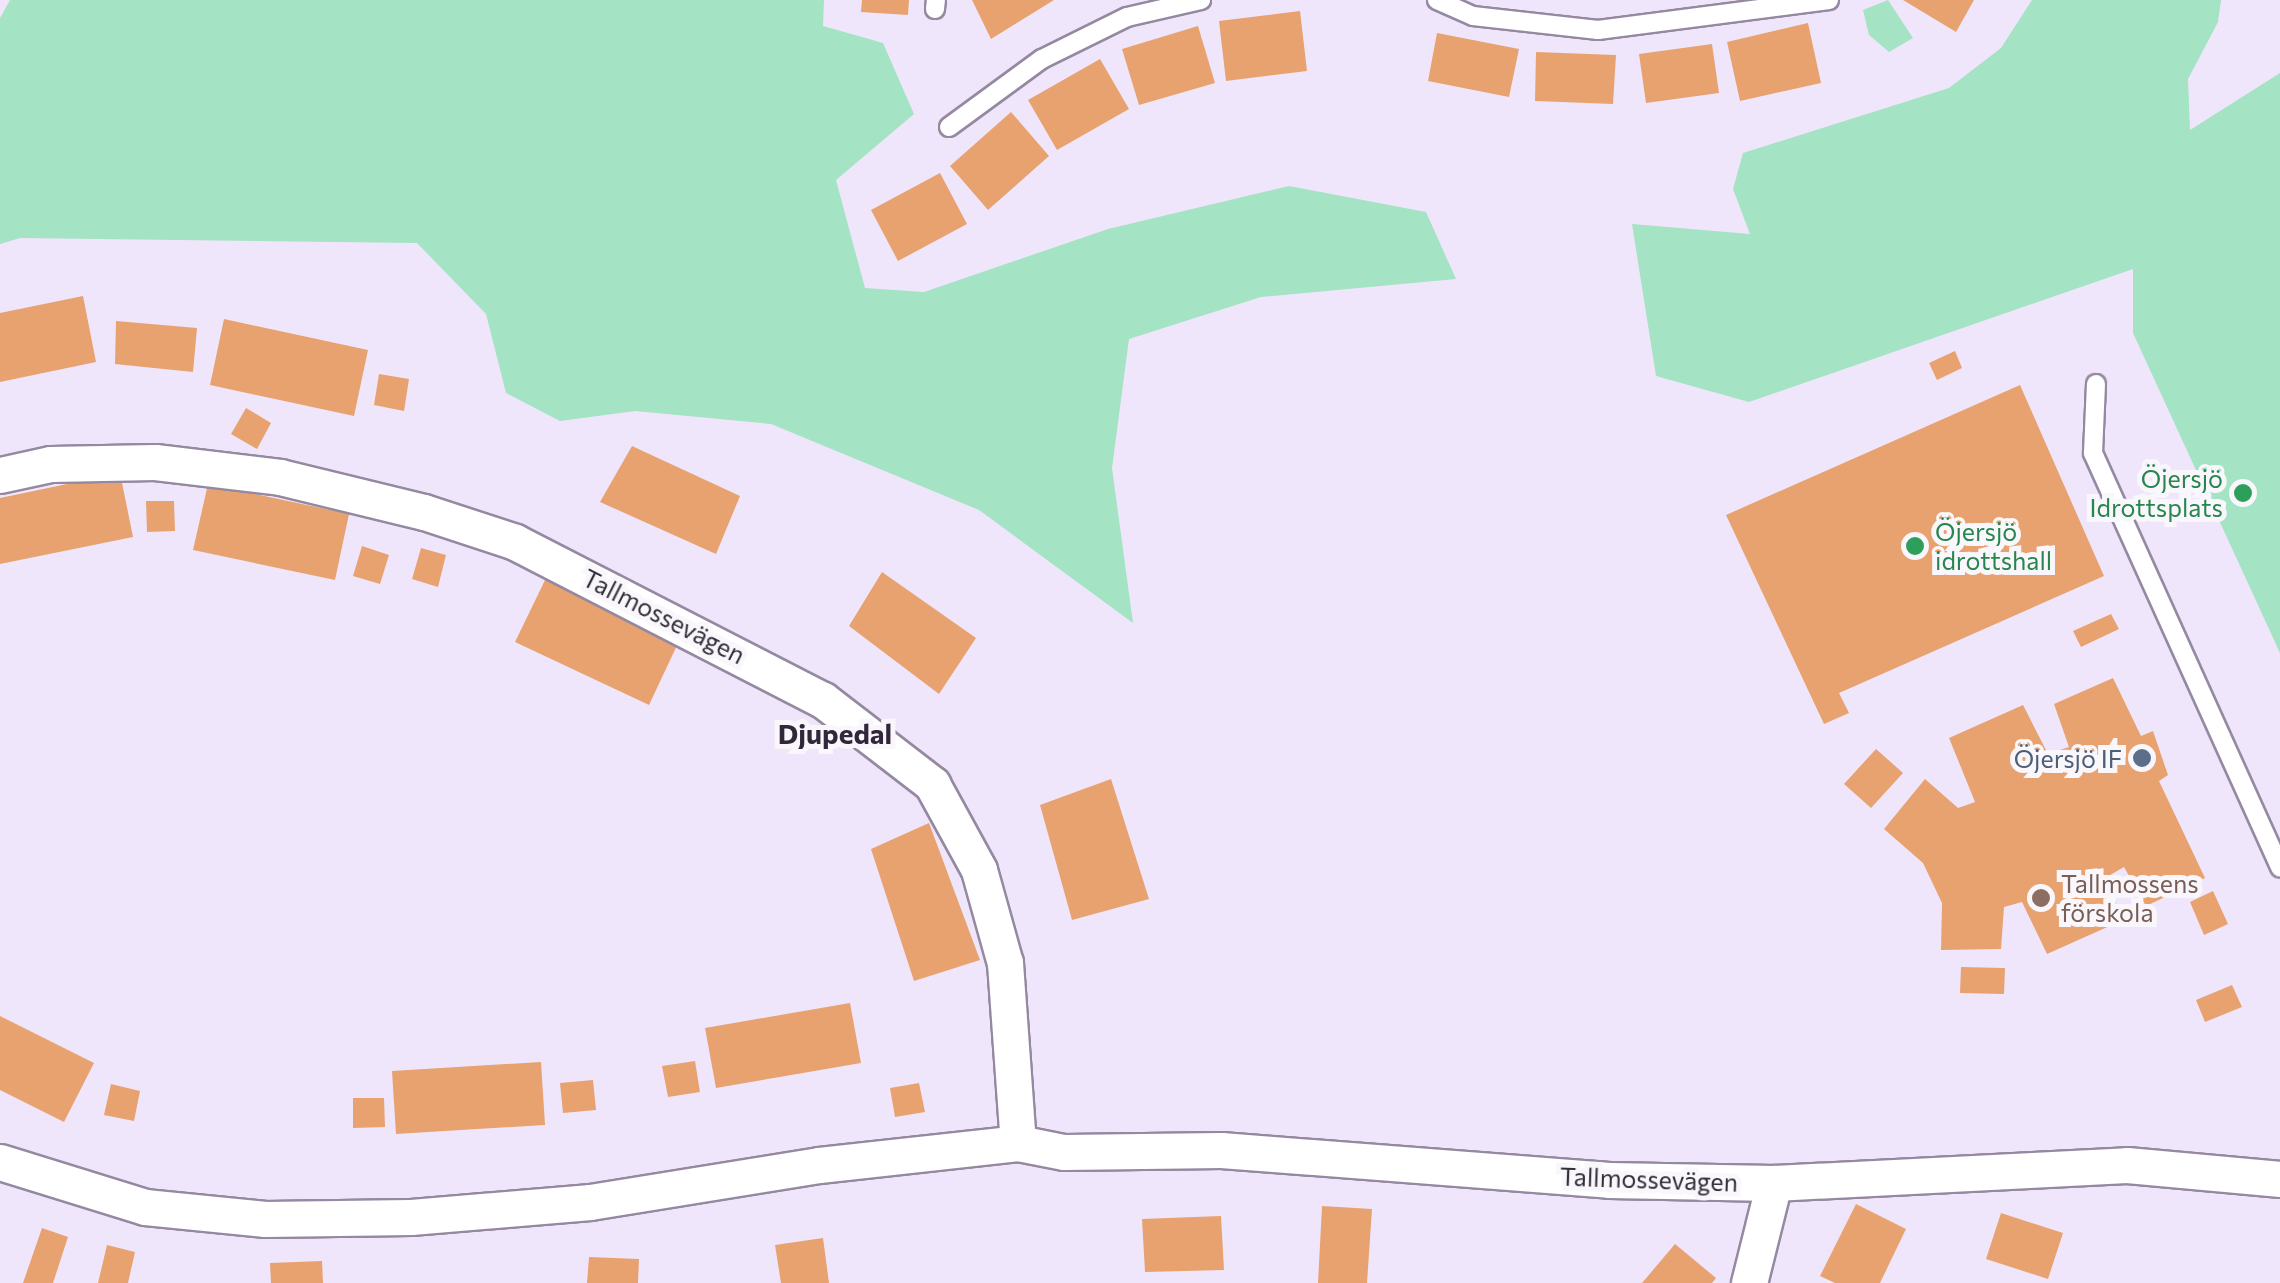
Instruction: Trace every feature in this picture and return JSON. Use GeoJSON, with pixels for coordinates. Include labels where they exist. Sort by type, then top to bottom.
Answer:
{"type":"FeatureCollection","features":[{"type":"Feature","properties":{"kind":"street","name":"Tallmossevägen"},"geometry":{"type":"LineString","coordinates":[[0,475],[50,464],[156,462],[280,476],[424,512],[515,542],[823,700],[932,784],[979,870],[1005,963],[1018,1143]]}},
{"type":"Feature","properties":{"kind":"street","name":"Tallmossevägen"},"geometry":{"type":"LineString","coordinates":[[0,1162],[144,1207],[338,1220],[590,1202],[819,1165],[1018,1143],[1064,1152],[1220,1150],[1609,1180],[1774,1183],[2127,1164],[2280,1179]]}},
{"type":"Feature","properties":{"kind":"street"},"geometry":{"type":"LineString","coordinates":[[1749,1283],[1774,1183]]}},
{"type":"Feature","properties":{"kind":"lane"},"geometry":{"type":"LineString","coordinates":[[949,127],[1042,59],[1127,18],[1201,0]]}},
{"type":"Feature","properties":{"kind":"lane"},"geometry":{"type":"LineString","coordinates":[[1436,0],[1474,16],[1598,30],[1828,0]]}},
{"type":"Feature","properties":{"kind":"lane"},"geometry":{"type":"LineString","coordinates":[[2096,384],[2092,454],[2280,868]]}},
{"type":"Feature","properties":{"kind":"green space"},"geometry":{"type":"Polygon","coordinates":[[[10,0],[824,0],[823,26],[883,43],[914,114],[836,180],[865,288],[924,292],[1108,229],[1289,186],[1426,212],[1456,279],[1261,297],[1129,339],[1112,468],[1133,623],[979,510],[771,424],[635,411],[560,421],[506,393],[486,314],[417,243],[20,238],[0,244],[0,18],[10,0]]]}},
{"type":"Feature","properties":{"kind":"green space"},"geometry":{"type":"Polygon","coordinates":[[[1888,0],[1913,38],[1889,52],[1869,35],[1863,10],[1888,0]]]}},
{"type":"Feature","properties":{"kind":"green space"},"geometry":{"type":"Polygon","coordinates":[[[2032,0],[2221,0],[2218,22],[2188,79],[2190,130],[2280,73],[2280,653],[2133,333],[2133,269],[1749,402],[1656,376],[1632,224],[1750,234],[1733,189],[1743,153],[1949,88],[2001,48],[2032,0]]]}},
{"type":"Feature","properties":{"kind":"building"},"geometry":{"type":"Polygon","coordinates":[[[862,0],[909,0],[908,15],[861,12],[862,0]]]}},
{"type":"Feature","properties":{"kind":"building"},"geometry":{"type":"Polygon","coordinates":[[[972,0],[1054,0],[991,39],[972,0]]]}},
{"type":"Feature","properties":{"kind":"building"},"geometry":{"type":"Polygon","coordinates":[[[1903,0],[1974,0],[1956,32],[1903,0]]]}},
{"type":"Feature","properties":{"kind":"building"},"geometry":{"type":"Polygon","coordinates":[[[1300,11],[1307,71],[1226,81],[1219,21],[1300,11]]]}},
{"type":"Feature","properties":{"kind":"building"},"geometry":{"type":"Polygon","coordinates":[[[1808,23],[1821,83],[1740,101],[1727,42],[1808,23]]]}},
{"type":"Feature","properties":{"kind":"building"},"geometry":{"type":"Polygon","coordinates":[[[1198,26],[1215,83],[1139,105],[1122,49],[1198,26]]]}},
{"type":"Feature","properties":{"kind":"building"},"geometry":{"type":"Polygon","coordinates":[[[1437,33],[1519,49],[1509,97],[1428,81],[1437,33]]]}},
{"type":"Feature","properties":{"kind":"building"},"geometry":{"type":"Polygon","coordinates":[[[1712,44],[1719,93],[1646,103],[1639,54],[1712,44]]]}},
{"type":"Feature","properties":{"kind":"building"},"geometry":{"type":"Polygon","coordinates":[[[1536,52],[1616,55],[1613,104],[1535,101],[1536,52]]]}},
{"type":"Feature","properties":{"kind":"building"},"geometry":{"type":"Polygon","coordinates":[[[1100,59],[1129,109],[1057,150],[1028,100],[1100,59]]]}},
{"type":"Feature","properties":{"kind":"building"},"geometry":{"type":"Polygon","coordinates":[[[1011,112],[1049,156],[988,210],[950,166],[1011,112]]]}},
{"type":"Feature","properties":{"kind":"building"},"geometry":{"type":"Polygon","coordinates":[[[940,173],[967,224],[898,261],[871,210],[940,173]]]}},
{"type":"Feature","properties":{"kind":"building"},"geometry":{"type":"Polygon","coordinates":[[[83,296],[96,362],[0,382],[0,313],[83,296]]]}},
{"type":"Feature","properties":{"kind":"building"},"geometry":{"type":"Polygon","coordinates":[[[224,319],[368,350],[354,416],[210,385],[224,319]]]}},
{"type":"Feature","properties":{"kind":"building"},"geometry":{"type":"Polygon","coordinates":[[[116,321],[197,328],[193,372],[115,364],[116,321]]]}},
{"type":"Feature","properties":{"kind":"building"},"geometry":{"type":"Polygon","coordinates":[[[1955,351],[1962,368],[1937,380],[1929,363],[1955,351]]]}},
{"type":"Feature","properties":{"kind":"building"},"geometry":{"type":"Polygon","coordinates":[[[379,374],[409,379],[404,411],[374,405],[379,374]]]}},
{"type":"Feature","properties":{"kind":"building","name":"Öjersjö idrottshall"},"geometry":{"type":"Polygon","coordinates":[[[2020,385],[2104,576],[1839,693],[1849,713],[1824,724],[1726,515],[2020,385]]]}},
{"type":"Feature","properties":{"kind":"building"},"geometry":{"type":"Polygon","coordinates":[[[246,408],[271,423],[257,449],[231,434],[246,408]]]}},
{"type":"Feature","properties":{"kind":"building"},"geometry":{"type":"Polygon","coordinates":[[[632,446],[740,496],[716,554],[600,502],[632,446]]]}},
{"type":"Feature","properties":{"kind":"building"},"geometry":{"type":"Polygon","coordinates":[[[120,473],[133,537],[0,564],[0,498],[120,473]]]}},
{"type":"Feature","properties":{"kind":"building"},"geometry":{"type":"Polygon","coordinates":[[[208,484],[349,514],[335,580],[193,550],[208,484]]]}},
{"type":"Feature","properties":{"kind":"building"},"geometry":{"type":"Polygon","coordinates":[[[146,501],[174,501],[175,531],[147,532],[146,501]]]}},
{"type":"Feature","properties":{"kind":"building"},"geometry":{"type":"Polygon","coordinates":[[[362,546],[389,555],[380,584],[353,576],[362,546]]]}},
{"type":"Feature","properties":{"kind":"building"},"geometry":{"type":"Polygon","coordinates":[[[421,548],[446,555],[438,587],[412,579],[421,548]]]}},
{"type":"Feature","properties":{"kind":"building"},"geometry":{"type":"Polygon","coordinates":[[[882,572],[976,638],[939,694],[849,626],[882,572]]]}},
{"type":"Feature","properties":{"kind":"building"},"geometry":{"type":"Polygon","coordinates":[[[547,576],[680,639],[649,705],[515,642],[547,576]]]}},
{"type":"Feature","properties":{"kind":"building"},"geometry":{"type":"Polygon","coordinates":[[[2111,614],[2119,629],[2081,647],[2073,631],[2111,614]]]}},
{"type":"Feature","properties":{"kind":"building"},"geometry":{"type":"Polygon","coordinates":[[[2113,678],[2141,736],[2153,731],[2168,775],[2159,781],[2205,878],[2146,906],[2124,867],[2105,878],[2123,920],[2047,954],[2022,902],[2004,907],[2001,949],[1941,950],[1942,903],[1923,863],[1884,829],[1925,779],[1958,808],[1975,802],[1949,738],[2023,705],[2048,754],[2069,747],[2054,704],[2113,678]]]}},
{"type":"Feature","properties":{"kind":"building"},"geometry":{"type":"Polygon","coordinates":[[[1876,749],[1903,773],[1871,808],[1844,784],[1876,749]]]}},
{"type":"Feature","properties":{"kind":"building"},"geometry":{"type":"Polygon","coordinates":[[[1111,779],[1149,899],[1072,920],[1040,805],[1111,779]]]}},
{"type":"Feature","properties":{"kind":"building"},"geometry":{"type":"Polygon","coordinates":[[[929,823],[980,960],[914,981],[871,849],[929,823]]]}},
{"type":"Feature","properties":{"kind":"building"},"geometry":{"type":"Polygon","coordinates":[[[2213,891],[2228,924],[2204,935],[2190,902],[2213,891]]]}},
{"type":"Feature","properties":{"kind":"building"},"geometry":{"type":"Polygon","coordinates":[[[1961,967],[2005,968],[2004,994],[1960,993],[1961,967]]]}},
{"type":"Feature","properties":{"kind":"building"},"geometry":{"type":"Polygon","coordinates":[[[2232,985],[2242,1007],[2205,1022],[2196,1000],[2232,985]]]}},
{"type":"Feature","properties":{"kind":"building"},"geometry":{"type":"Polygon","coordinates":[[[850,1003],[861,1063],[716,1088],[705,1028],[850,1003]]]}},
{"type":"Feature","properties":{"kind":"building"},"geometry":{"type":"Polygon","coordinates":[[[0,1016],[94,1063],[64,1122],[0,1090],[0,1016]]]}},
{"type":"Feature","properties":{"kind":"building"},"geometry":{"type":"Polygon","coordinates":[[[695,1061],[700,1092],[668,1097],[662,1066],[695,1061]]]}},
{"type":"Feature","properties":{"kind":"building"},"geometry":{"type":"Polygon","coordinates":[[[541,1062],[545,1125],[396,1134],[392,1071],[541,1062]]]}},
{"type":"Feature","properties":{"kind":"building"},"geometry":{"type":"Polygon","coordinates":[[[593,1080],[596,1110],[563,1113],[560,1083],[593,1080]]]}},
{"type":"Feature","properties":{"kind":"building"},"geometry":{"type":"Polygon","coordinates":[[[919,1083],[925,1112],[895,1117],[890,1088],[919,1083]]]}},
{"type":"Feature","properties":{"kind":"building"},"geometry":{"type":"Polygon","coordinates":[[[111,1084],[140,1091],[134,1121],[104,1115],[111,1084]]]}},
{"type":"Feature","properties":{"kind":"building"},"geometry":{"type":"Polygon","coordinates":[[[353,1098],[384,1098],[385,1127],[353,1128],[353,1098]]]}},
{"type":"Feature","properties":{"kind":"building"},"geometry":{"type":"Polygon","coordinates":[[[1856,1204],[1906,1229],[1880,1283],[1835,1283],[1820,1276],[1856,1204]]]}},
{"type":"Feature","properties":{"kind":"building"},"geometry":{"type":"Polygon","coordinates":[[[1322,1206],[1372,1209],[1367,1283],[1318,1283],[1322,1206]]]}},
{"type":"Feature","properties":{"kind":"building"},"geometry":{"type":"Polygon","coordinates":[[[2001,1213],[2063,1233],[2048,1279],[1986,1259],[2001,1213]]]}},
{"type":"Feature","properties":{"kind":"building"},"geometry":{"type":"Polygon","coordinates":[[[1221,1216],[1224,1270],[1145,1272],[1142,1219],[1221,1216]]]}},
{"type":"Feature","properties":{"kind":"building"},"geometry":{"type":"Polygon","coordinates":[[[42,1228],[68,1237],[53,1283],[23,1283],[42,1228]]]}},
{"type":"Feature","properties":{"kind":"building"},"geometry":{"type":"Polygon","coordinates":[[[823,1238],[829,1283],[781,1283],[775,1245],[823,1238]]]}},
{"type":"Feature","properties":{"kind":"building"},"geometry":{"type":"Polygon","coordinates":[[[1675,1244],[1716,1278],[1712,1283],[1642,1283],[1675,1244]]]}},
{"type":"Feature","properties":{"kind":"building"},"geometry":{"type":"Polygon","coordinates":[[[107,1245],[135,1252],[128,1283],[98,1283],[107,1245]]]}},
{"type":"Feature","properties":{"kind":"building"},"geometry":{"type":"Polygon","coordinates":[[[589,1257],[639,1259],[638,1283],[587,1283],[589,1257]]]}},
{"type":"Feature","properties":{"kind":"building"},"geometry":{"type":"Polygon","coordinates":[[[322,1261],[323,1283],[271,1283],[270,1263],[322,1261]]]}},
{"type":"Feature","properties":{"kind":"place","name":"Öjersjö Idrottsplats"},"geometry":{"type":"Point","coordinates":[2243,493]}},
{"type":"Feature","properties":{"kind":"place","name":"Öjersjö idrottshall"},"geometry":{"type":"Point","coordinates":[1915,546]}},
{"type":"Feature","properties":{"kind":"place","name":"Öjersjö IF"},"geometry":{"type":"Point","coordinates":[2142,758]}},
{"type":"Feature","properties":{"kind":"place","name":"Tallmossens förskola"},"geometry":{"type":"Point","coordinates":[2041,898]}},
{"type":"Feature","properties":{"kind":"district","name":"Djupedal"},"geometry":{"type":"Point","coordinates":[835,733]}}]}
